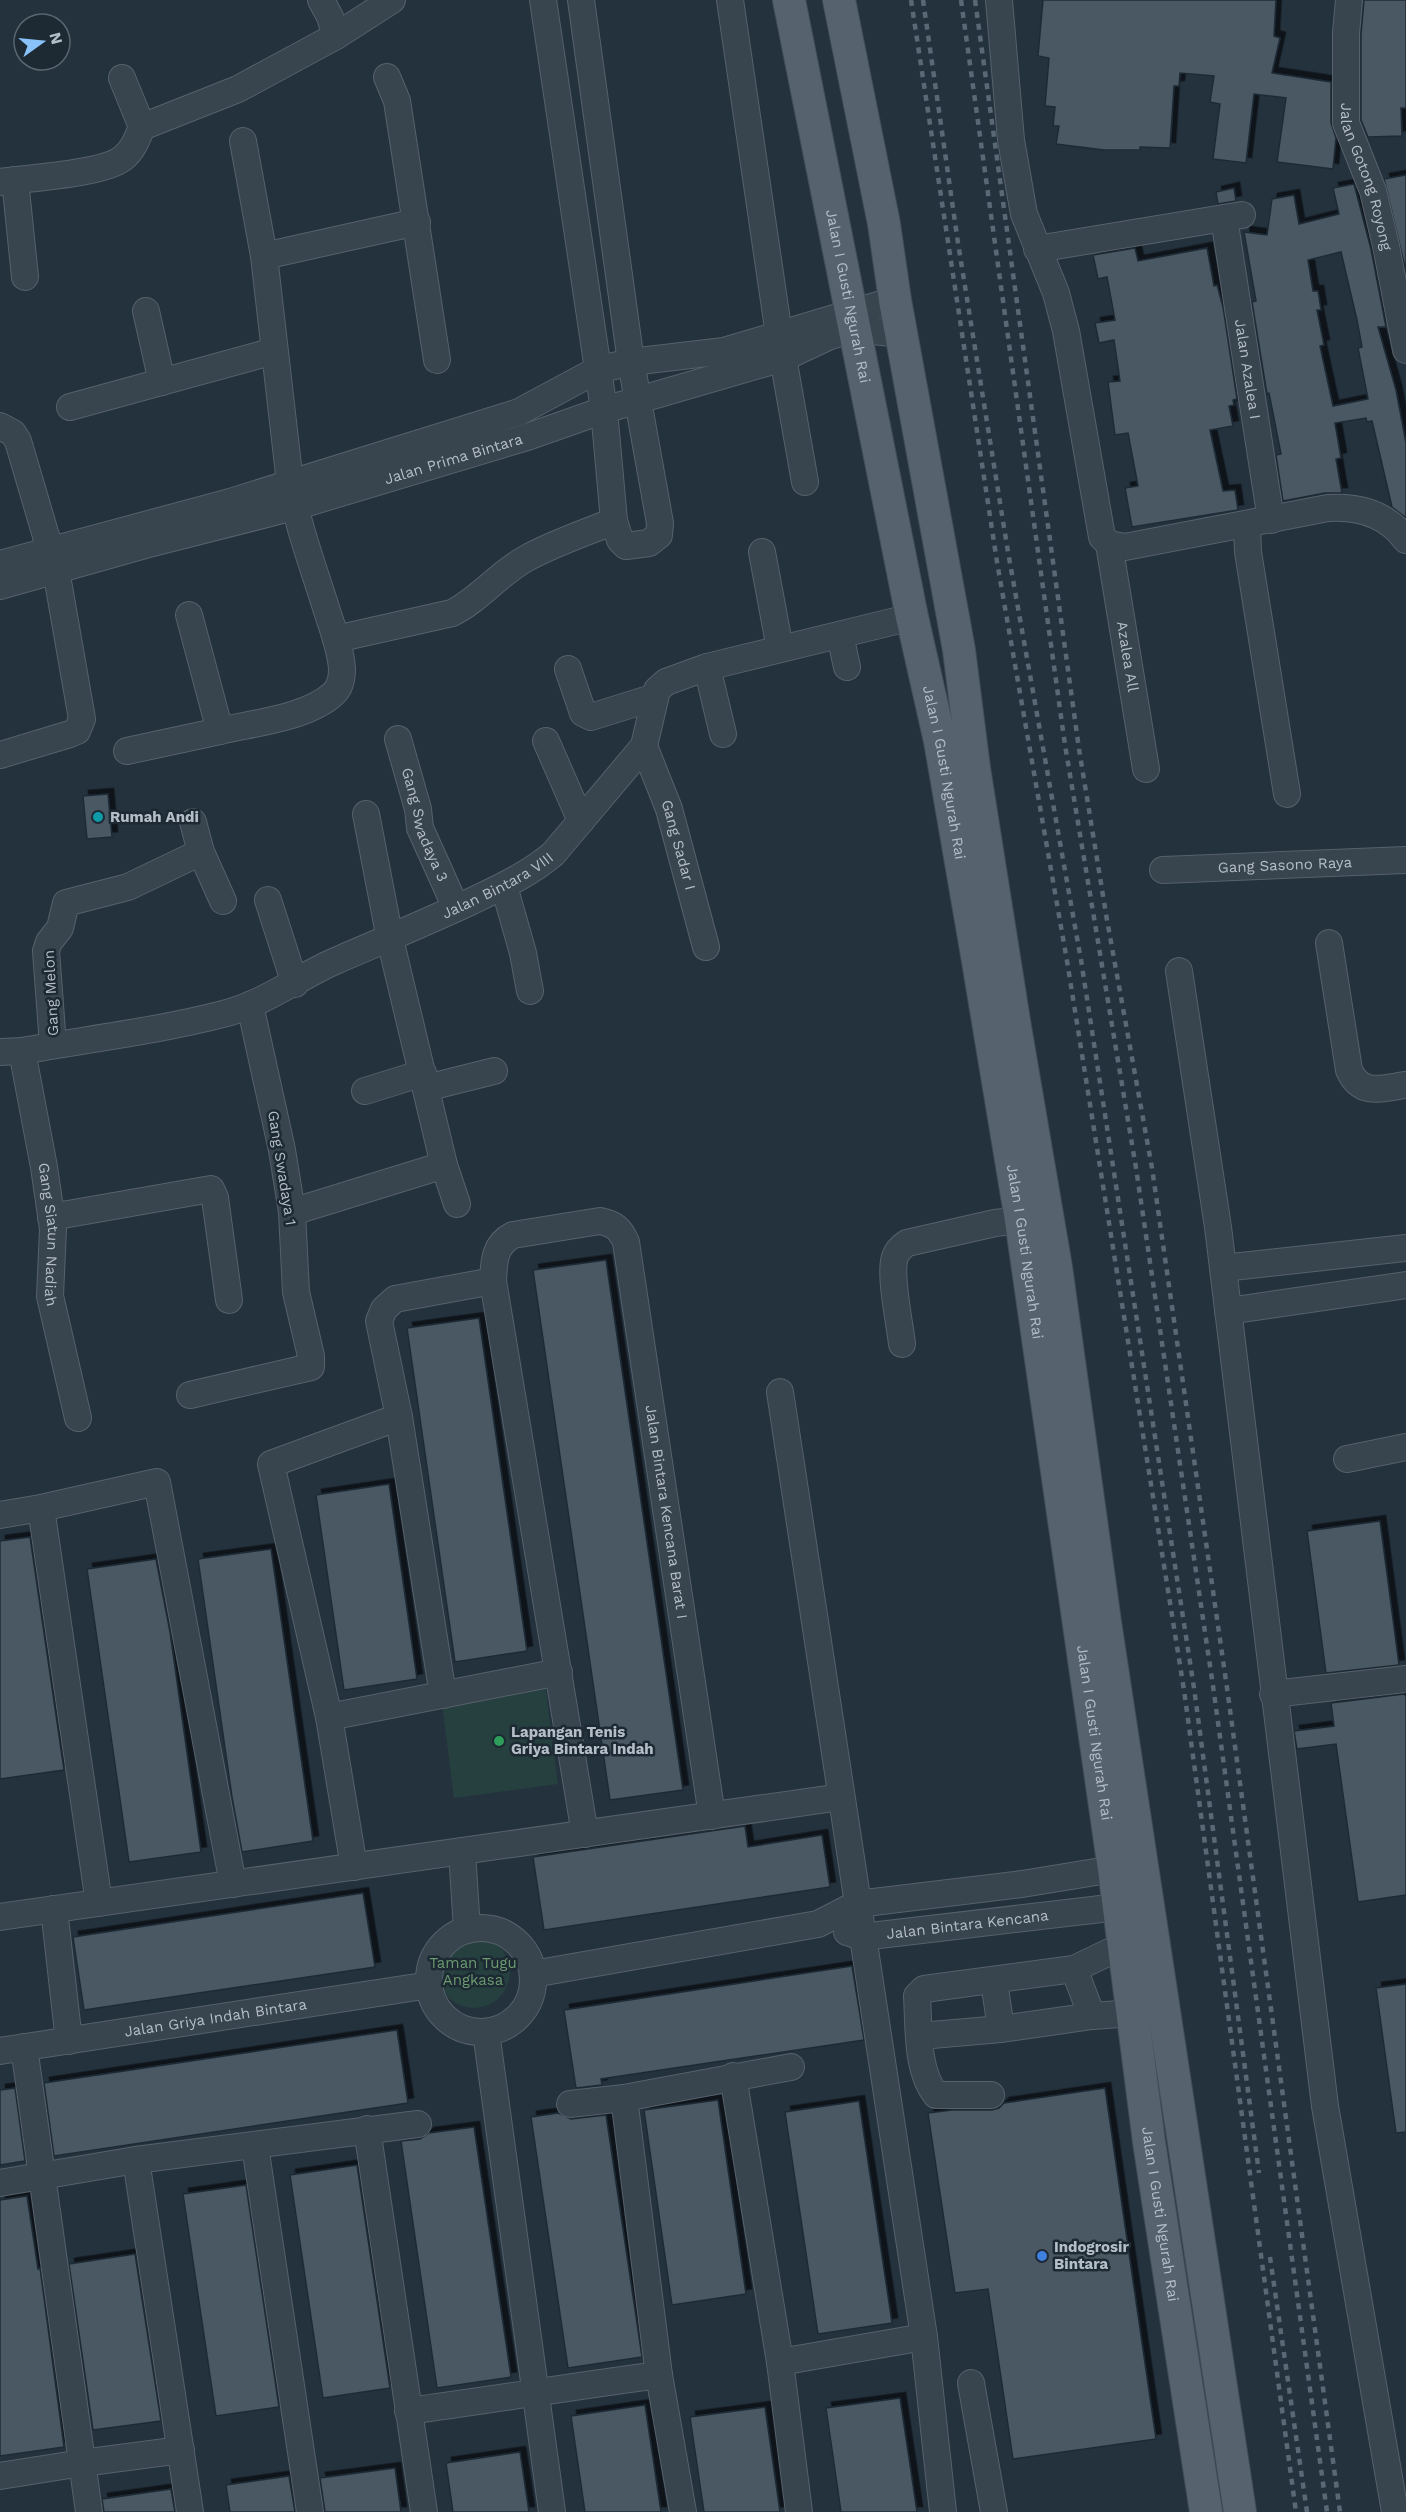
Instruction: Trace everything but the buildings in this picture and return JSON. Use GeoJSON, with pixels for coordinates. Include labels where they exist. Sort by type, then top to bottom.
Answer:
{"type":"FeatureCollection","features":[{"type":"Feature","properties":{"kind":"main road","name":"Jalan I Gusti Ngurah Rai"},"geometry":{"type":"LineString","coordinates":[[789,0],[912,616],[940,741],[1181,2137],[1240,2512]]}},
{"type":"Feature","properties":{"kind":"main road","name":"Jalan I Gusti Ngurah Rai"},"geometry":{"type":"LineString","coordinates":[[839,0],[884,224],[895,300],[959,650],[974,768],[1009,991],[1056,1268],[1118,1907],[1134,2013],[1149,2142],[1206,2512]]}},
{"type":"Feature","properties":{"kind":"main road"},"geometry":{"type":"LineString","coordinates":[[1149,2142],[1181,2137]]}},
{"type":"Feature","properties":{"kind":"street"},"geometry":{"type":"LineString","coordinates":[[321,0],[336,36]]}},
{"type":"Feature","properties":{"kind":"street"},"geometry":{"type":"LineString","coordinates":[[25,277],[7,181],[104,167],[122,160],[133,147],[142,127],[238,89],[336,36],[392,0]]}},
{"type":"Feature","properties":{"kind":"street"},"geometry":{"type":"LineString","coordinates":[[543,0],[604,410],[614,521],[620,540],[626,546],[649,543],[659,535],[660,523],[632,362],[581,0]]}},
{"type":"Feature","properties":{"kind":"street"},"geometry":{"type":"LineString","coordinates":[[730,0],[781,347],[805,482]]}},
{"type":"Feature","properties":{"kind":"street","name":"Azalea All"},"geometry":{"type":"LineString","coordinates":[[999,0],[1011,140],[1024,214],[1056,293],[1066,331],[1102,537],[1109,544],[1146,769]]}},
{"type":"Feature","properties":{"kind":"street","name":"Jalan Gotong Royong"},"geometry":{"type":"LineString","coordinates":[[1349,0],[1346,45],[1346,123],[1373,191],[1406,350]]}},
{"type":"Feature","properties":{"kind":"street"},"geometry":{"type":"LineString","coordinates":[[387,77],[397,101],[437,360]]}},
{"type":"Feature","properties":{"kind":"street"},"geometry":{"type":"LineString","coordinates":[[123,78],[142,127]]}},
{"type":"Feature","properties":{"kind":"street"},"geometry":{"type":"LineString","coordinates":[[127,752],[291,715],[331,696],[338,689],[342,679],[336,639],[292,495],[264,256],[243,141]]}},
{"type":"Feature","properties":{"kind":"street","name":"Jalan Azalea I"},"geometry":{"type":"LineString","coordinates":[[1037,249],[1233,216],[1271,520]]}},
{"type":"Feature","properties":{"kind":"street"},"geometry":{"type":"LineString","coordinates":[[264,256],[417,222]]}},
{"type":"Feature","properties":{"kind":"street","name":"Jalan Prima Bintara"},"geometry":{"type":"LineString","coordinates":[[0,586],[54,560],[292,495],[528,437],[604,410],[638,401],[781,347],[830,336],[895,300]]}},
{"type":"Feature","properties":{"kind":"street"},"geometry":{"type":"LineString","coordinates":[[146,311],[162,382]]}},
{"type":"Feature","properties":{"kind":"street","name":"Jalan Prima Bintara"},"geometry":{"type":"LineString","coordinates":[[854,321],[901,334]]}},
{"type":"Feature","properties":{"kind":"street","name":"Jalan Prima Bintara"},"geometry":{"type":"LineString","coordinates":[[292,495],[519,412],[597,370],[632,362],[781,347]]}},
{"type":"Feature","properties":{"kind":"street"},"geometry":{"type":"LineString","coordinates":[[70,407],[274,351]]}},
{"type":"Feature","properties":{"kind":"street"},"geometry":{"type":"LineString","coordinates":[[0,426],[13,433],[18,441],[54,560],[82,720],[81,726],[70,734],[0,755]]}},
{"type":"Feature","properties":{"kind":"street"},"geometry":{"type":"LineString","coordinates":[[1109,544],[1125,547],[1328,508],[1350,507],[1365,510],[1397,528],[1406,540]]}},
{"type":"Feature","properties":{"kind":"street"},"geometry":{"type":"LineString","coordinates":[[336,639],[452,613],[469,605],[509,569],[527,558],[614,521]]}},
{"type":"Feature","properties":{"kind":"street"},"geometry":{"type":"LineString","coordinates":[[1246,525],[1248,552],[1287,794]]}},
{"type":"Feature","properties":{"kind":"street"},"geometry":{"type":"LineString","coordinates":[[762,552],[780,649]]}},
{"type":"Feature","properties":{"kind":"street","name":"Jalan Prima Bintara"},"geometry":{"type":"LineString","coordinates":[[0,564],[54,560]]}},
{"type":"Feature","properties":{"kind":"street"},"geometry":{"type":"LineString","coordinates":[[189,615],[219,731]]}},
{"type":"Feature","properties":{"kind":"street"},"geometry":{"type":"LineString","coordinates":[[568,669],[583,713],[591,717],[655,697],[657,690],[666,682],[707,667],[912,616]]}},
{"type":"Feature","properties":{"kind":"street"},"geometry":{"type":"LineString","coordinates":[[840,635],[848,667]]}},
{"type":"Feature","properties":{"kind":"street"},"geometry":{"type":"LineString","coordinates":[[707,667],[723,734]]}},
{"type":"Feature","properties":{"kind":"street","name":"Jalan Bintara VIII"},"geometry":{"type":"LineString","coordinates":[[11,1051],[222,1014],[250,1005],[295,984],[331,963],[390,939],[504,886],[535,868],[553,854],[644,746],[650,728],[655,697]]}},
{"type":"Feature","properties":{"kind":"street","name":"Gang Swadaya 3"},"geometry":{"type":"LineString","coordinates":[[398,739],[418,809],[420,828],[456,908]]}},
{"type":"Feature","properties":{"kind":"street"},"geometry":{"type":"LineString","coordinates":[[546,741],[581,821]]}},
{"type":"Feature","properties":{"kind":"street","name":"Gang Sadar I"},"geometry":{"type":"LineString","coordinates":[[644,746],[669,809],[706,947]]}},
{"type":"Feature","properties":{"kind":"street"},"geometry":{"type":"LineString","coordinates":[[366,814],[390,939],[444,1165],[457,1204]]}},
{"type":"Feature","properties":{"kind":"street"},"geometry":{"type":"LineString","coordinates":[[193,822],[201,852],[223,900]]}},
{"type":"Feature","properties":{"kind":"street","name":"Gang Melon"},"geometry":{"type":"LineString","coordinates":[[53,1045],[46,951],[49,942],[60,928],[66,903],[129,886],[201,852]]}},
{"type":"Feature","properties":{"kind":"street","name":"Gang Sasono Raya"},"geometry":{"type":"LineString","coordinates":[[1163,870],[1406,860]]}},
{"type":"Feature","properties":{"kind":"street"},"geometry":{"type":"LineString","coordinates":[[504,886],[523,953],[530,991]]}},
{"type":"Feature","properties":{"kind":"street"},"geometry":{"type":"LineString","coordinates":[[268,900],[295,984]]}},
{"type":"Feature","properties":{"kind":"street"},"geometry":{"type":"LineString","coordinates":[[1329,943],[1349,1070],[1354,1081],[1362,1088],[1376,1089],[1406,1085]]}},
{"type":"Feature","properties":{"kind":"street"},"geometry":{"type":"LineString","coordinates":[[1179,971],[1228,1311],[1325,2106],[1395,2512]]}},
{"type":"Feature","properties":{"kind":"street","name":"Gang Swadaya 1"},"geometry":{"type":"LineString","coordinates":[[190,1395],[311,1367],[311,1356],[296,1292],[292,1212],[282,1149],[250,1005]]}},
{"type":"Feature","properties":{"kind":"street","name":"Gang Siatun Nadiah"},"geometry":{"type":"LineString","coordinates":[[11,1051],[44,1167],[53,1253],[50,1296],[78,1418]]}},
{"type":"Feature","properties":{"kind":"street"},"geometry":{"type":"LineString","coordinates":[[365,1091],[494,1071]]}},
{"type":"Feature","properties":{"kind":"street"},"geometry":{"type":"LineString","coordinates":[[292,1212],[444,1165]]}},
{"type":"Feature","properties":{"kind":"street"},"geometry":{"type":"LineString","coordinates":[[51,1217],[206,1188],[211,1189],[215,1198],[229,1300]]}},
{"type":"Feature","properties":{"kind":"street"},"geometry":{"type":"LineString","coordinates":[[902,1344],[893,1273],[894,1259],[899,1249],[907,1243],[995,1223],[1021,1220]]}},
{"type":"Feature","properties":{"kind":"street","name":"Jalan Bintara Kencana Barat I"},"geometry":{"type":"LineString","coordinates":[[493,1281],[497,1250],[503,1240],[513,1235],[600,1221],[613,1223],[627,1242],[712,1816]]}},
{"type":"Feature","properties":{"kind":"street"},"geometry":{"type":"LineString","coordinates":[[1222,1268],[1406,1248]]}},
{"type":"Feature","properties":{"kind":"street"},"geometry":{"type":"LineString","coordinates":[[443,1695],[399,1417],[379,1321],[384,1309],[395,1299],[493,1281],[585,1834]]}},
{"type":"Feature","properties":{"kind":"street"},"geometry":{"type":"LineString","coordinates":[[1228,1311],[1406,1285]]}},
{"type":"Feature","properties":{"kind":"street"},"geometry":{"type":"LineString","coordinates":[[780,1392],[924,2337],[944,2512]]}},
{"type":"Feature","properties":{"kind":"street"},"geometry":{"type":"LineString","coordinates":[[354,1866],[329,1717],[271,1464],[399,1417]]}},
{"type":"Feature","properties":{"kind":"street"},"geometry":{"type":"LineString","coordinates":[[1347,1458],[1406,1447]]}},
{"type":"Feature","properties":{"kind":"street"},"geometry":{"type":"LineString","coordinates":[[0,1515],[157,1482],[233,1884]]}},
{"type":"Feature","properties":{"kind":"street"},"geometry":{"type":"LineString","coordinates":[[41,1508],[99,1903]]}},
{"type":"Feature","properties":{"kind":"street"},"geometry":{"type":"LineString","coordinates":[[329,1717],[559,1672]]}},
{"type":"Feature","properties":{"kind":"street"},"geometry":{"type":"LineString","coordinates":[[1273,1694],[1406,1679]]}},
{"type":"Feature","properties":{"kind":"street"},"geometry":{"type":"LineString","coordinates":[[0,1917],[841,1797]]}},
{"type":"Feature","properties":{"kind":"street"},"geometry":{"type":"LineString","coordinates":[[462,1851],[466,1930]]}},
{"type":"Feature","properties":{"kind":"street","name":"Jalan Bintara Kencana"},"geometry":{"type":"LineString","coordinates":[[533,1974],[818,1924],[857,1904],[1022,1884],[1114,1869]]}},
{"type":"Feature","properties":{"kind":"street"},"geometry":{"type":"LineString","coordinates":[[1022,1884],[1027,1918]]}},
{"type":"Feature","properties":{"kind":"street","name":"Jalan Bintara Kencana"},"geometry":{"type":"LineString","coordinates":[[818,1924],[862,1937],[1118,1907]]}},
{"type":"Feature","properties":{"kind":"street"},"geometry":{"type":"LineString","coordinates":[[54,1909],[69,2041]]}},
{"type":"Feature","properties":{"kind":"street"},"geometry":{"type":"LineString","coordinates":[[484,1928],[502,1932],[517,1942],[528,1956],[533,1974],[532,1990],[527,2006],[516,2019],[502,2028],[486,2032],[470,2031],[455,2025],[442,2014],[434,2001],[430,1985],[431,1967],[438,1951],[450,1938],[466,1930],[484,1928]]}},
{"type":"Feature","properties":{"kind":"street"},"geometry":{"type":"LineString","coordinates":[[991,2095],[936,2095],[928,2086],[920,2036],[918,1996],[924,1989],[1074,1969],[1124,1945]]}},
{"type":"Feature","properties":{"kind":"street"},"geometry":{"type":"LineString","coordinates":[[1074,1969],[1092,2016]]}},
{"type":"Feature","properties":{"kind":"street"},"geometry":{"type":"LineString","coordinates":[[994,1981],[1001,2029]]}},
{"type":"Feature","properties":{"kind":"street","name":"Jalan Griya Indah Bintara"},"geometry":{"type":"LineString","coordinates":[[12,2049],[430,1985]]}},
{"type":"Feature","properties":{"kind":"street"},"geometry":{"type":"LineString","coordinates":[[920,2036],[1134,2013]]}},
{"type":"Feature","properties":{"kind":"street"},"geometry":{"type":"LineString","coordinates":[[486,2032],[533,2391],[552,2512]]}},
{"type":"Feature","properties":{"kind":"street"},"geometry":{"type":"LineString","coordinates":[[12,2049],[42,2177],[89,2512]]}},
{"type":"Feature","properties":{"kind":"street"},"geometry":{"type":"LineString","coordinates":[[570,2104],[624,2098],[791,2067]]}},
{"type":"Feature","properties":{"kind":"street"},"geometry":{"type":"LineString","coordinates":[[733,2076],[780,2362],[799,2512]]}},
{"type":"Feature","properties":{"kind":"street"},"geometry":{"type":"LineString","coordinates":[[624,2098],[659,2374],[683,2512]]}},
{"type":"Feature","properties":{"kind":"street"},"geometry":{"type":"LineString","coordinates":[[0,2183],[136,2160],[418,2124]]}},
{"type":"Feature","properties":{"kind":"street"},"geometry":{"type":"LineString","coordinates":[[366,2129],[424,2512]]}},
{"type":"Feature","properties":{"kind":"street"},"geometry":{"type":"LineString","coordinates":[[255,2146],[310,2512]]}},
{"type":"Feature","properties":{"kind":"street"},"geometry":{"type":"LineString","coordinates":[[136,2160],[190,2512]]}},
{"type":"Feature","properties":{"kind":"street"},"geometry":{"type":"LineString","coordinates":[[780,2362],[924,2337]]}},
{"type":"Feature","properties":{"kind":"street"},"geometry":{"type":"LineString","coordinates":[[408,2411],[659,2374]]}},
{"type":"Feature","properties":{"kind":"street"},"geometry":{"type":"LineString","coordinates":[[971,2383],[994,2512]]}},
{"type":"Feature","properties":{"kind":"street"},"geometry":{"type":"LineString","coordinates":[[0,2476],[181,2450]]}},
{"type":"Feature","properties":{"kind":"green space","name":"Lapangan Tenis Griya Bintara Indah"},"geometry":{"type":"Polygon","coordinates":[[[545,1684],[558,1784],[454,1798],[441,1697],[545,1684]]]}},
{"type":"Feature","properties":{"kind":"green space","name":"Taman Tugu Angkasa"},"geometry":{"type":"Polygon","coordinates":[[[474,1936],[494,1942],[504,1952],[510,1972],[504,1992],[494,2002],[474,2008],[454,2002],[444,1992],[438,1972],[444,1952],[454,1942],[474,1936]]]}},
{"type":"Feature","properties":{"kind":"railway"},"geometry":{"type":"LineString","coordinates":[[911,0],[997,562],[1067,961],[1184,1690],[1296,2512]]}},
{"type":"Feature","properties":{"kind":"railway"},"geometry":{"type":"LineString","coordinates":[[923,0],[958,243],[1008,552],[1081,960],[1194,1688],[1259,2173]]}},
{"type":"Feature","properties":{"kind":"railway"},"geometry":{"type":"LineString","coordinates":[[961,0],[1065,745],[1136,1168],[1213,1686],[1327,2512]]}},
{"type":"Feature","properties":{"kind":"railway"},"geometry":{"type":"LineString","coordinates":[[975,0],[1079,749],[1152,1168],[1227,1688],[1340,2512]]}},
{"type":"Feature","properties":{"kind":"railway"},"geometry":{"type":"LineString","coordinates":[[1270,2257],[1307,2512]]}},
{"type":"Feature","properties":{"kind":"place","name":"Rumah Andi"},"geometry":{"type":"Point","coordinates":[98,817]}},
{"type":"Feature","properties":{"kind":"place","name":"Lapangan Tenis Griya Bintara Indah"},"geometry":{"type":"Point","coordinates":[499,1741]}},
{"type":"Feature","properties":{"kind":"place","name":"Indogrosir Bintara"},"geometry":{"type":"Point","coordinates":[1042,2256]}}]}
